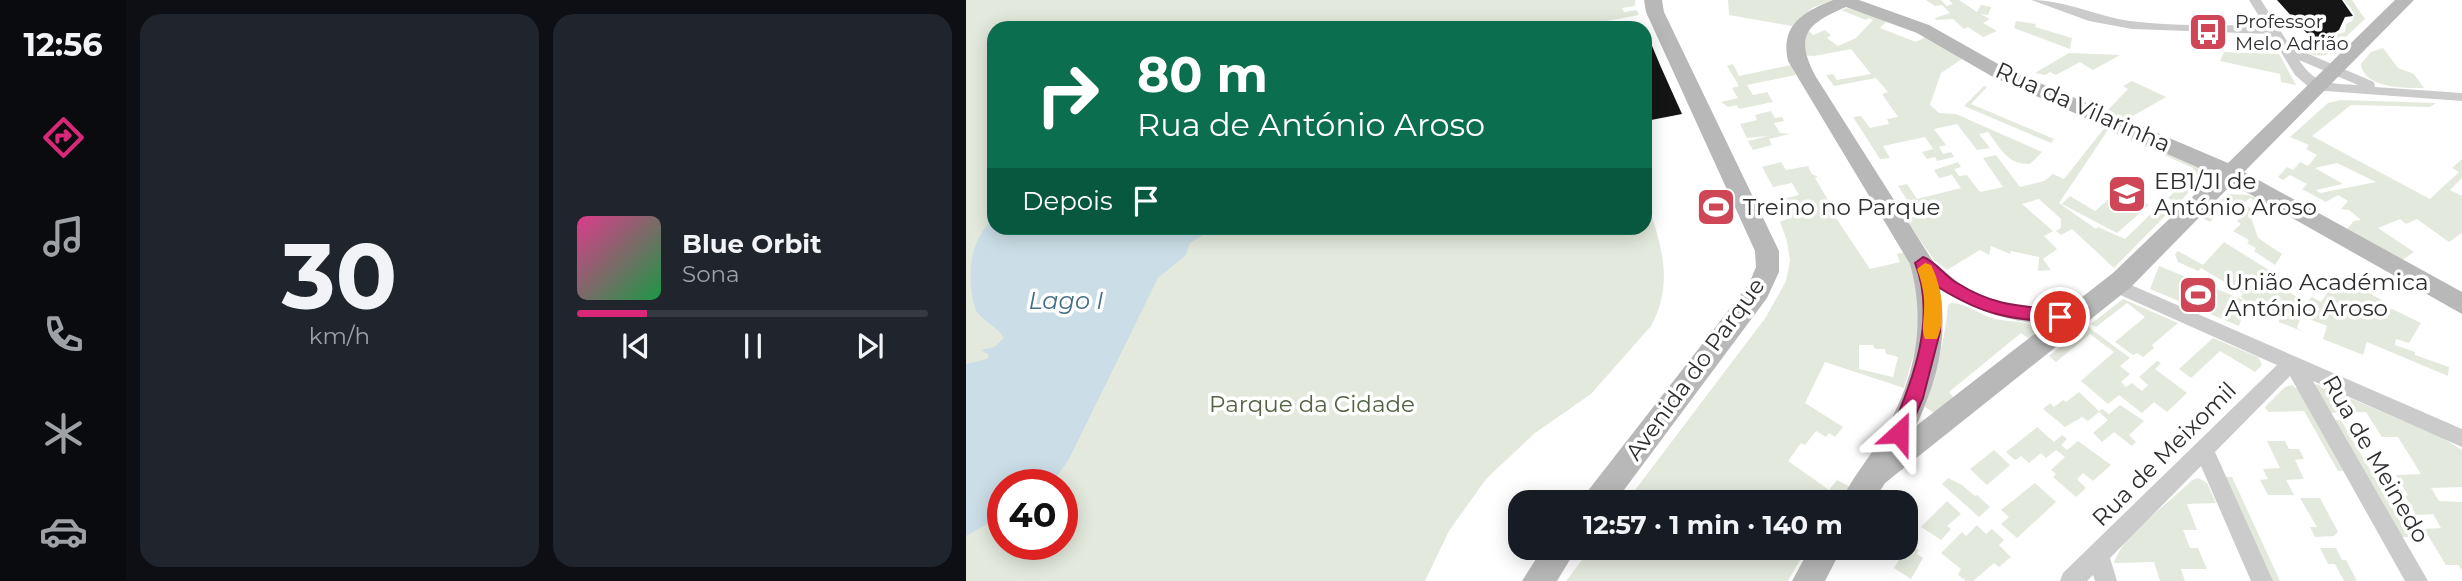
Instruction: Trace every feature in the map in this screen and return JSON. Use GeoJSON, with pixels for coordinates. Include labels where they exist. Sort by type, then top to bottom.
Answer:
{"type":"FeatureCollection","features":[{"type":"Feature","properties":{"kind":"street","name":"Avenida do Parque"},"geometry":{"type":"LineString","coordinates":[[1606,490],[1758,291],[1766,277],[1769,262],[1767,251],[1656,12],[1653,0]]}},
{"type":"Feature","properties":{"kind":"street"},"geometry":{"type":"LineString","coordinates":[[1847,0],[1818,13],[1804,23],[1792,44],[1795,60],[1923,263],[1930,280],[1932,332],[1914,398],[1877,473],[1865,490]]}},
{"type":"Feature","properties":{"kind":"street","name":"Rua da Vilarinha"},"geometry":{"type":"LineString","coordinates":[[1847,0],[1858,7],[1923,29],[2000,73],[2231,173],[2462,304]]}},
{"type":"Feature","properties":{"kind":"street"},"geometry":{"type":"LineString","coordinates":[[2037,0],[2084,15],[2125,24],[2274,30]]}},
{"type":"Feature","properties":{"kind":"street"},"geometry":{"type":"LineString","coordinates":[[1877,473],[2115,285],[2405,0]]}},
{"type":"Feature","properties":{"kind":"street"},"geometry":{"type":"LineString","coordinates":[[2220,28],[2252,10],[2274,30],[2301,72],[2317,87],[2462,97]]}},
{"type":"Feature","properties":{"kind":"street"},"geometry":{"type":"LineString","coordinates":[[2286,48],[2389,93]]}},
{"type":"Feature","properties":{"kind":"street"},"geometry":{"type":"LineString","coordinates":[[1923,263],[1941,281],[1976,302],[2008,312],[2043,317],[2077,317]]}},
{"type":"Feature","properties":{"kind":"street"},"geometry":{"type":"LineString","coordinates":[[2115,285],[2462,438]]}},
{"type":"Feature","properties":{"kind":"street","name":"Rua de Meixomil"},"geometry":{"type":"LineString","coordinates":[[2071,581],[2292,362]]}},
{"type":"Feature","properties":{"kind":"street","name":"Rua de Meinedo"},"geometry":{"type":"LineString","coordinates":[[2292,362],[2417,581]]}},
{"type":"Feature","properties":{"kind":"street"},"geometry":{"type":"LineString","coordinates":[[2203,449],[2263,581]]}},
{"type":"Feature","properties":{"kind":"street"},"geometry":{"type":"LineString","coordinates":[[2098,554],[2106,581]]}},
{"type":"Feature","properties":{"kind":"street"},"geometry":{"type":"LineString","coordinates":[[1538,581],[1553,560]]}},
{"type":"Feature","properties":{"kind":"street"},"geometry":{"type":"LineString","coordinates":[[1808,581],[1820,560]]}},
{"type":"Feature","properties":{"kind":"green space","name":"Parque da Cidade"},"geometry":{"type":"Polygon","coordinates":[[[966,0],[1635,0],[1635,6],[1622,8],[1624,12],[1637,10],[1639,15],[1606,21],[987,21],[987,235],[1652,235],[1652,218],[1660,246],[1664,278],[1658,310],[1651,326],[1591,394],[1535,433],[1486,479],[1449,531],[1425,581],[966,581],[966,0]]]}},
{"type":"Feature","properties":{"kind":"green space"},"geometry":{"type":"Polygon","coordinates":[[[1728,0],[1833,0],[1812,8],[1792,26],[1729,15],[1728,0]]]}},
{"type":"Feature","properties":{"kind":"green space"},"geometry":{"type":"Polygon","coordinates":[[[1926,0],[1941,0],[1947,6],[1953,4],[1949,0],[1959,0],[1977,12],[1981,5],[1991,7],[1988,15],[1980,14],[1990,19],[1983,23],[1997,31],[1983,37],[1968,27],[1964,29],[1953,19],[1936,20],[1935,18],[1950,13],[1942,5],[1935,6],[1926,0]]]}},
{"type":"Feature","properties":{"kind":"green space"},"geometry":{"type":"Polygon","coordinates":[[[2344,0],[2352,0],[2365,19],[2326,55],[2310,54],[2296,45],[2328,43],[2326,38],[2345,32],[2346,24],[2352,21],[2355,14],[2344,0]]]}},
{"type":"Feature","properties":{"kind":"green space"},"geometry":{"type":"Polygon","coordinates":[[[1847,8],[1897,22],[1887,21],[1880,28],[1916,42],[1929,35],[1965,57],[1941,73],[1930,105],[1939,113],[1956,114],[2042,152],[2030,164],[2016,162],[2005,154],[1988,132],[1979,134],[1990,148],[1977,150],[1957,124],[1934,129],[1946,145],[1939,147],[1943,154],[1951,152],[1954,157],[1937,161],[1935,157],[1927,159],[1922,152],[1933,149],[1925,137],[1883,146],[1890,158],[1880,159],[1853,117],[1861,116],[1870,128],[1889,124],[1887,119],[1898,117],[1882,94],[1888,92],[1876,78],[1834,86],[1826,75],[1833,74],[1837,80],[1871,74],[1851,49],[1814,56],[1801,55],[1807,29],[1813,35],[1825,30],[1831,35],[1827,38],[1838,46],[1856,38],[1873,20],[1841,10],[1847,8]]]}},
{"type":"Feature","properties":{"kind":"green space"},"geometry":{"type":"Polygon","coordinates":[[[2016,21],[2036,24],[2035,27],[2072,38],[2070,49],[2014,28],[2016,21]]]}},
{"type":"Feature","properties":{"kind":"green space"},"geometry":{"type":"Polygon","coordinates":[[[2383,48],[2398,68],[2414,74],[2424,88],[2386,85],[2369,78],[2361,64],[2371,52],[2383,48]]]}},
{"type":"Feature","properties":{"kind":"green space"},"geometry":{"type":"Polygon","coordinates":[[[2224,52],[2279,54],[2296,85],[2281,82],[2280,74],[2220,61],[2224,52]]]}},
{"type":"Feature","properties":{"kind":"green space"},"geometry":{"type":"Polygon","coordinates":[[[2069,53],[2120,55],[2093,70],[2080,62],[2056,75],[2050,72],[2045,75],[2035,73],[2069,53]]]}},
{"type":"Feature","properties":{"kind":"green space"},"geometry":{"type":"Polygon","coordinates":[[[1733,64],[1739,76],[1791,65],[1796,75],[1747,85],[1753,95],[1767,92],[1773,102],[1739,109],[1737,105],[1728,107],[1721,102],[1738,98],[1732,88],[1739,86],[1727,66],[1733,64]]]}},
{"type":"Feature","properties":{"kind":"green space"},"geometry":{"type":"Polygon","coordinates":[[[2132,81],[2166,97],[2126,120],[2106,112],[2128,89],[2123,86],[2132,81]]]}},
{"type":"Feature","properties":{"kind":"green space"},"geometry":{"type":"Polygon","coordinates":[[[1984,86],[1987,87],[1971,104],[2054,139],[2051,143],[1964,106],[1984,86]]]}},
{"type":"Feature","properties":{"kind":"green space"},"geometry":{"type":"Polygon","coordinates":[[[2340,100],[2436,103],[2430,107],[2351,105],[2312,136],[2430,199],[2459,172],[2452,168],[2462,159],[2462,178],[2450,190],[2462,196],[2462,233],[2449,242],[2417,219],[2406,224],[2400,219],[2378,228],[2414,252],[2398,263],[2344,232],[2354,221],[2361,220],[2349,210],[2341,209],[2348,201],[2338,195],[2326,202],[2302,189],[2307,184],[2290,175],[2283,180],[2278,177],[2287,167],[2293,170],[2300,162],[2308,166],[2317,155],[2306,149],[2309,145],[2290,137],[2328,103],[2340,100]],[[2337,163],[2315,168],[2343,184],[2316,190],[2320,193],[2376,182],[2337,163]]]}},
{"type":"Feature","properties":{"kind":"green space"},"geometry":{"type":"Polygon","coordinates":[[[1771,111],[1775,118],[1782,117],[1784,121],[1774,123],[1780,133],[1790,134],[1769,139],[1772,145],[1753,150],[1748,141],[1768,136],[1747,138],[1740,124],[1757,120],[1755,115],[1771,111]]]}},
{"type":"Feature","properties":{"kind":"green space"},"geometry":{"type":"Polygon","coordinates":[[[2106,126],[2199,165],[2204,175],[2178,204],[2168,198],[2192,174],[2193,168],[2108,130],[2059,203],[2096,229],[2098,227],[2125,239],[2158,207],[2168,213],[2114,268],[2072,229],[2061,235],[2056,231],[2061,228],[2061,219],[2039,199],[2022,204],[2053,231],[2044,236],[2057,249],[2043,259],[2051,270],[2038,271],[2039,257],[2011,251],[2010,254],[1991,246],[1989,255],[1980,250],[1947,270],[1934,260],[1901,213],[1913,209],[1898,186],[1907,184],[1917,199],[1961,188],[1952,175],[1939,178],[1934,170],[1958,162],[1961,167],[1954,169],[1959,176],[1967,175],[1980,192],[2003,187],[1983,158],[1996,155],[2020,187],[2044,181],[2053,174],[2064,179],[2106,126]]]}},
{"type":"Feature","properties":{"kind":"green space"},"geometry":{"type":"Polygon","coordinates":[[[1781,162],[1786,170],[1808,166],[1812,174],[1818,177],[1815,178],[1832,207],[1845,204],[1848,208],[1832,212],[1870,269],[1900,262],[1897,254],[1905,252],[1917,271],[1921,330],[1904,388],[1825,362],[1805,403],[1843,427],[1835,437],[1829,433],[1826,437],[1816,431],[1805,445],[1801,443],[1788,461],[1829,490],[1635,490],[1766,317],[1786,281],[1790,261],[1780,222],[1789,218],[1779,200],[1799,195],[1792,183],[1773,187],[1762,167],[1781,162]],[[1859,345],[1859,369],[1893,377],[1898,357],[1886,354],[1885,349],[1875,349],[1873,345],[1859,345]]]}},
{"type":"Feature","properties":{"kind":"green space"},"geometry":{"type":"Polygon","coordinates":[[[2121,188],[2149,205],[2117,233],[2062,204],[2070,196],[2095,211],[2121,188]]]}},
{"type":"Feature","properties":{"kind":"green space"},"geometry":{"type":"Polygon","coordinates":[[[2228,194],[2249,195],[2266,203],[2263,205],[2250,198],[2243,204],[2257,211],[2251,217],[2258,238],[2282,254],[2275,265],[2254,251],[2256,248],[2247,243],[2249,240],[2233,231],[2241,224],[2237,221],[2247,210],[2230,201],[2210,222],[2202,218],[2228,194]]]}},
{"type":"Feature","properties":{"kind":"green space"},"geometry":{"type":"Polygon","coordinates":[[[2224,242],[2296,287],[2290,293],[2306,302],[2312,297],[2321,302],[2339,276],[2385,302],[2384,305],[2421,323],[2409,343],[2396,339],[2395,345],[2449,367],[2448,376],[2367,342],[2363,355],[2323,339],[2327,326],[2301,316],[2297,328],[2304,332],[2279,322],[2280,315],[2247,301],[2239,326],[2150,289],[2159,266],[2246,301],[2241,297],[2243,293],[2201,268],[2198,271],[2178,262],[2175,254],[2178,251],[2203,265],[2224,242]]]}},
{"type":"Feature","properties":{"kind":"green space"},"geometry":{"type":"Polygon","coordinates":[[[2123,299],[2178,323],[2152,345],[2154,348],[2143,357],[2137,353],[2133,355],[2115,342],[2145,317],[2127,303],[2096,327],[2091,324],[2123,299]]]}},
{"type":"Feature","properties":{"kind":"green space"},"geometry":{"type":"Polygon","coordinates":[[[1951,303],[1995,319],[2030,324],[2039,330],[2029,339],[2021,333],[1949,392],[1955,399],[1934,413],[1925,407],[1925,402],[1940,354],[1948,305],[1951,303]]]}},
{"type":"Feature","properties":{"kind":"green space"},"geometry":{"type":"Polygon","coordinates":[[[2087,326],[2130,358],[2120,366],[2130,374],[2121,382],[2126,387],[2132,383],[2142,391],[2148,385],[2139,377],[2157,361],[2161,363],[2155,369],[2187,393],[2167,412],[2154,402],[2142,413],[2119,395],[2108,404],[2081,381],[2114,352],[2090,334],[2056,362],[2049,356],[2087,326]]]}},
{"type":"Feature","properties":{"kind":"green space"},"geometry":{"type":"Polygon","coordinates":[[[2213,338],[2258,357],[2262,365],[2255,372],[2220,351],[2191,378],[2179,369],[2213,338]]]}},
{"type":"Feature","properties":{"kind":"green space"},"geometry":{"type":"Polygon","coordinates":[[[2291,385],[2298,389],[2343,471],[2338,471],[2304,411],[2268,412],[2265,407],[2285,387],[2291,385]]]}},
{"type":"Feature","properties":{"kind":"green space"},"geometry":{"type":"Polygon","coordinates":[[[2314,385],[2443,438],[2462,450],[2462,487],[2431,488],[2439,501],[2462,502],[2462,570],[2458,565],[2446,565],[2424,529],[2441,528],[2433,514],[2416,515],[2405,496],[2408,495],[2396,475],[2421,474],[2398,437],[2382,437],[2366,412],[2327,413],[2314,385]]]}},
{"type":"Feature","properties":{"kind":"green space"},"geometry":{"type":"Polygon","coordinates":[[[2079,392],[2099,411],[2102,409],[2109,414],[2120,405],[2144,421],[2129,435],[2136,442],[2132,446],[2114,432],[2102,442],[2093,433],[2108,420],[2099,412],[2088,421],[2082,417],[2065,427],[2043,409],[2050,403],[2054,407],[2063,400],[2066,402],[2079,392]]]}},
{"type":"Feature","properties":{"kind":"green space"},"geometry":{"type":"Polygon","coordinates":[[[2331,420],[2341,420],[2409,537],[2398,537],[2331,420]]]}},
{"type":"Feature","properties":{"kind":"green space"},"geometry":{"type":"Polygon","coordinates":[[[2037,427],[2054,442],[2062,435],[2067,439],[2061,445],[2067,450],[2078,441],[2111,465],[2093,481],[2083,473],[2077,479],[2086,488],[2076,497],[2053,477],[2056,474],[2051,470],[2065,457],[2056,450],[2046,458],[2041,453],[2029,463],[2021,456],[2015,460],[2006,452],[2037,427]]]}},
{"type":"Feature","properties":{"kind":"green space"},"geometry":{"type":"Polygon","coordinates":[[[2267,441],[2285,441],[2289,449],[2299,449],[2304,459],[2295,460],[2304,479],[2286,480],[2294,495],[2268,495],[2260,480],[2268,479],[2263,469],[2280,468],[2267,441]]]}},
{"type":"Feature","properties":{"kind":"green space"},"geometry":{"type":"Polygon","coordinates":[[[1994,450],[2010,465],[1987,485],[1970,469],[1994,450]]]}},
{"type":"Feature","properties":{"kind":"green space"},"geometry":{"type":"Polygon","coordinates":[[[2224,477],[2232,477],[2280,581],[2270,581],[2224,477]]]}},
{"type":"Feature","properties":{"kind":"green space"},"geometry":{"type":"Polygon","coordinates":[[[1948,478],[1977,495],[1990,507],[1979,517],[1942,484],[1948,478]]]}},
{"type":"Feature","properties":{"kind":"green space"},"geometry":{"type":"Polygon","coordinates":[[[2198,478],[2207,483],[2216,503],[2187,504],[2197,530],[2183,530],[2190,548],[2198,548],[2207,569],[2181,569],[2185,581],[2160,581],[2154,562],[2114,563],[2119,552],[2137,530],[2192,480],[2198,478]]]}},
{"type":"Feature","properties":{"kind":"green space"},"geometry":{"type":"Polygon","coordinates":[[[1837,480],[1850,487],[1848,490],[1829,490],[1837,480]]]}},
{"type":"Feature","properties":{"kind":"green space"},"geometry":{"type":"Polygon","coordinates":[[[2035,483],[2056,502],[2017,538],[2001,524],[2009,517],[2001,510],[2035,483]]]}},
{"type":"Feature","properties":{"kind":"green space"},"geometry":{"type":"Polygon","coordinates":[[[2300,498],[2320,498],[2338,532],[2334,536],[2315,537],[2310,527],[2317,527],[2300,498]]]}},
{"type":"Feature","properties":{"kind":"green space"},"geometry":{"type":"Polygon","coordinates":[[[1947,501],[1961,514],[1947,526],[1951,529],[1941,540],[1921,527],[1947,501]]]}},
{"type":"Feature","properties":{"kind":"green space"},"geometry":{"type":"Polygon","coordinates":[[[1977,525],[1986,534],[1992,529],[2004,540],[1999,545],[2011,557],[1999,567],[1994,563],[1973,581],[1966,581],[1958,575],[1961,569],[1941,553],[1962,532],[1966,536],[1977,525]]]}},
{"type":"Feature","properties":{"kind":"green space"},"geometry":{"type":"Polygon","coordinates":[[[2320,548],[2336,548],[2357,581],[2344,581],[2335,564],[2328,564],[2320,548]]]}},
{"type":"Feature","properties":{"kind":"green space"},"geometry":{"type":"Polygon","coordinates":[[[1918,555],[1923,558],[1911,579],[1894,568],[1899,560],[1918,560],[1918,555]]]}},
{"type":"Feature","properties":{"kind":"green space"},"geometry":{"type":"Polygon","coordinates":[[[1582,560],[1800,560],[1788,581],[1566,581],[1582,560]]]}},
{"type":"Feature","properties":{"kind":"water","name":"Lago I"},"geometry":{"type":"Polygon","coordinates":[[[987,225],[987,235],[1203,235],[1190,243],[1186,255],[1158,278],[1062,469],[987,469],[987,524],[966,536],[966,364],[987,359],[989,355],[981,350],[994,347],[1004,338],[976,311],[973,300],[970,275],[974,249],[987,225]]]}},
{"type":"Feature","properties":{"kind":"building"},"geometry":{"type":"Polygon","coordinates":[[[2277,0],[2342,0],[2353,16],[2345,17],[2339,30],[2323,40],[2314,41],[2277,0]]]}},
{"type":"Feature","properties":{"kind":"building"},"geometry":{"type":"Polygon","coordinates":[[[1652,46],[1660,65],[1682,114],[1652,120],[1652,46]]]}},
{"type":"Feature","properties":{"kind":"slow traffic"},"geometry":{"type":"LineString","coordinates":[[1925,269],[1930,280],[1933,307],[1931,334]]}},
{"type":"Feature","properties":{"kind":"place","name":"Professor Melo Adrião"},"geometry":{"type":"Point","coordinates":[2208,32]}},
{"type":"Feature","properties":{"kind":"place","name":"EB1/JI de António Aroso"},"geometry":{"type":"Point","coordinates":[2127,194]}},
{"type":"Feature","properties":{"kind":"place","name":"Treino no Parque"},"geometry":{"type":"Point","coordinates":[1716,207]}},
{"type":"Feature","properties":{"kind":"place","name":"União Académica António Aroso"},"geometry":{"type":"Point","coordinates":[2198,295]}},
{"type":"Feature","properties":{"kind":"route"},"geometry":{"type":"LineString","coordinates":[[1899,433],[1914,398],[1932,332],[1930,280],[1923,263],[1941,281],[1976,302],[2008,312],[2060,317]]}}]}
